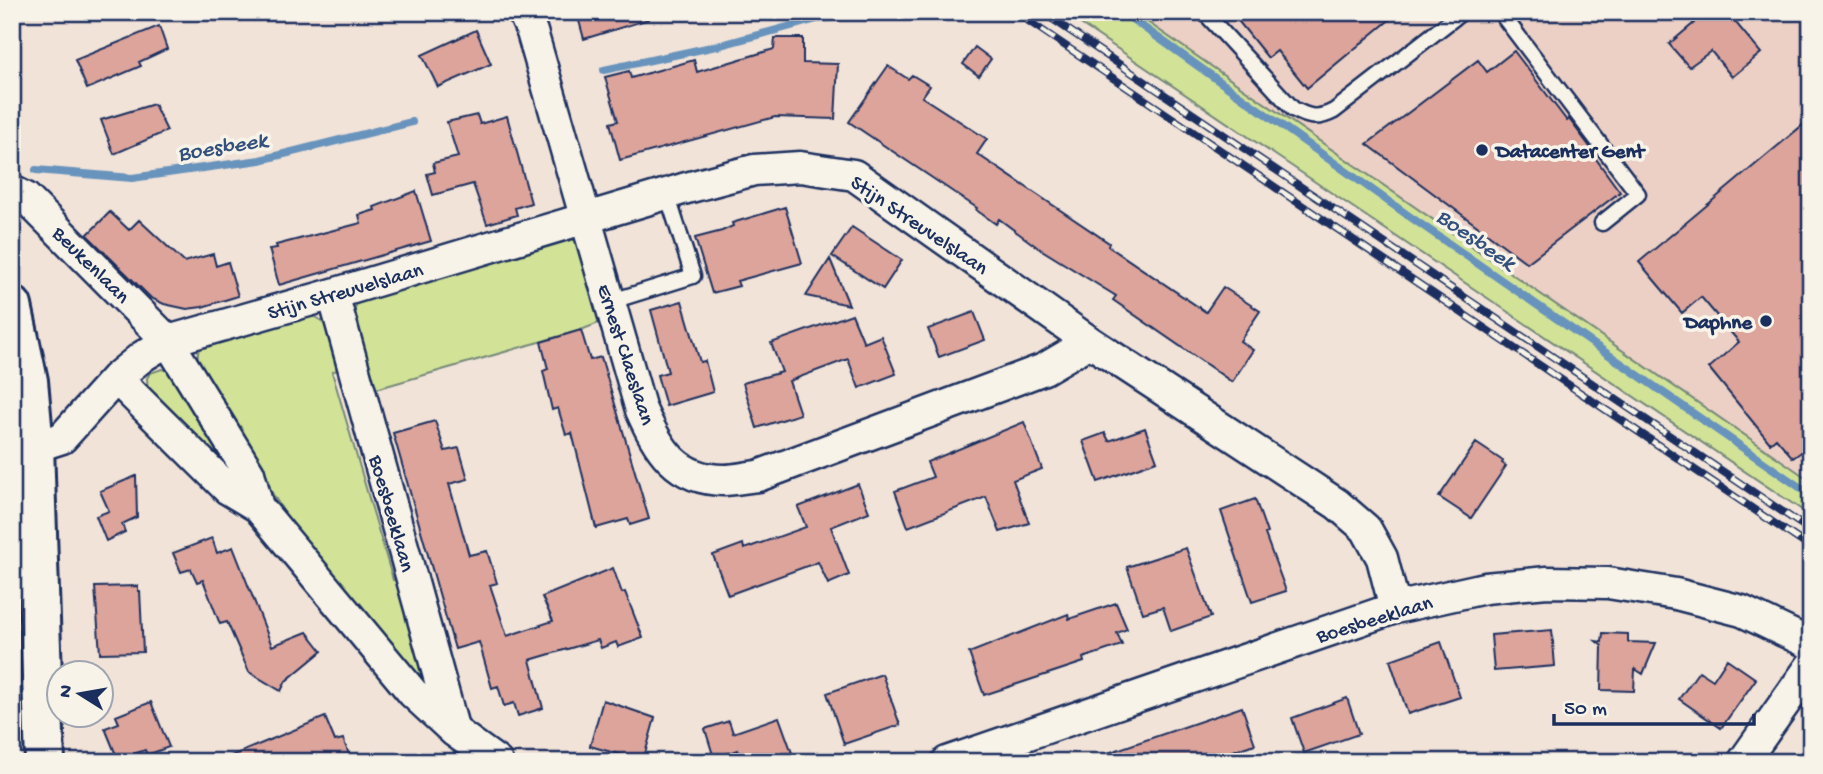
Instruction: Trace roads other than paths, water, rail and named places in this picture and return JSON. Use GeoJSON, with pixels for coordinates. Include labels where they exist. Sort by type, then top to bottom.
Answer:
{"type":"FeatureCollection","features":[{"type":"Feature","properties":{"kind":"street","name":"Ernest Claeslaan"},"geometry":{"type":"LineString","coordinates":[[523,12],[532,32],[640,410],[654,439],[670,461],[694,475],[724,480],[758,476],[1044,369],[1090,342]]}},
{"type":"Feature","properties":{"kind":"street","name":"Stijn Streuvelslaan"},"geometry":{"type":"LineString","coordinates":[[168,341],[754,170],[800,167],[854,175],[1090,342],[1337,504],[1366,529],[1382,558],[1395,608]]}},
{"type":"Feature","properties":{"kind":"street","name":"Beukenlaan"},"geometry":{"type":"LineString","coordinates":[[12,191],[26,198],[168,341]]}},
{"type":"Feature","properties":{"kind":"street","name":"Boesbeeklaan"},"geometry":{"type":"LineString","coordinates":[[333,295],[454,731]]}},
{"type":"Feature","properties":{"kind":"street"},"geometry":{"type":"LineString","coordinates":[[12,306],[28,381],[34,447],[45,762]]}},
{"type":"Feature","properties":{"kind":"street"},"geometry":{"type":"LineString","coordinates":[[34,447],[62,438],[116,378],[143,356],[168,341],[249,473],[258,507]]}},
{"type":"Feature","properties":{"kind":"street"},"geometry":{"type":"LineString","coordinates":[[116,378],[228,489],[258,507],[413,693],[454,731],[497,762]]}},
{"type":"Feature","properties":{"kind":"street","name":"Boesbeeklaan"},"geometry":{"type":"LineString","coordinates":[[947,762],[1395,608],[1485,588],[1547,582],[1608,583],[1676,594],[1742,611],[1811,644]]}},
{"type":"Feature","properties":{"kind":"street"},"geometry":{"type":"LineString","coordinates":[[1742,762],[1811,666]]}},
{"type":"Feature","properties":{"kind":"lane"},"geometry":{"type":"LineString","coordinates":[[1204,12],[1293,109],[1317,118],[1334,111],[1462,12]]}},
{"type":"Feature","properties":{"kind":"lane"},"geometry":{"type":"LineString","coordinates":[[1500,12],[1638,194],[1602,223]]}},
{"type":"Feature","properties":{"kind":"lane"},"geometry":{"type":"LineString","coordinates":[[609,302],[693,276],[667,194]]}},
{"type":"Feature","properties":{"kind":"waterway","name":"Boesbeek"},"geometry":{"type":"LineString","coordinates":[[604,70],[721,45],[817,19],[889,12]]}},
{"type":"Feature","properties":{"kind":"waterway","name":"Boesbeek"},"geometry":{"type":"LineString","coordinates":[[1122,12],[1409,216],[1811,495]]}},
{"type":"Feature","properties":{"kind":"waterway","name":"Boesbeek"},"geometry":{"type":"LineString","coordinates":[[36,170],[132,178],[260,160],[412,122]]}},
{"type":"Feature","properties":{"kind":"railway"},"geometry":{"type":"LineString","coordinates":[[1015,12],[1811,548]]}},
{"type":"Feature","properties":{"kind":"railway"},"geometry":{"type":"LineString","coordinates":[[1042,12],[1811,531]]}},
{"type":"Feature","properties":{"kind":"place","name":"Datacenter Gent"},"geometry":{"type":"Point","coordinates":[1482,150]}},
{"type":"Feature","properties":{"kind":"place","name":"Daphne"},"geometry":{"type":"Point","coordinates":[1766,321]}}]}
